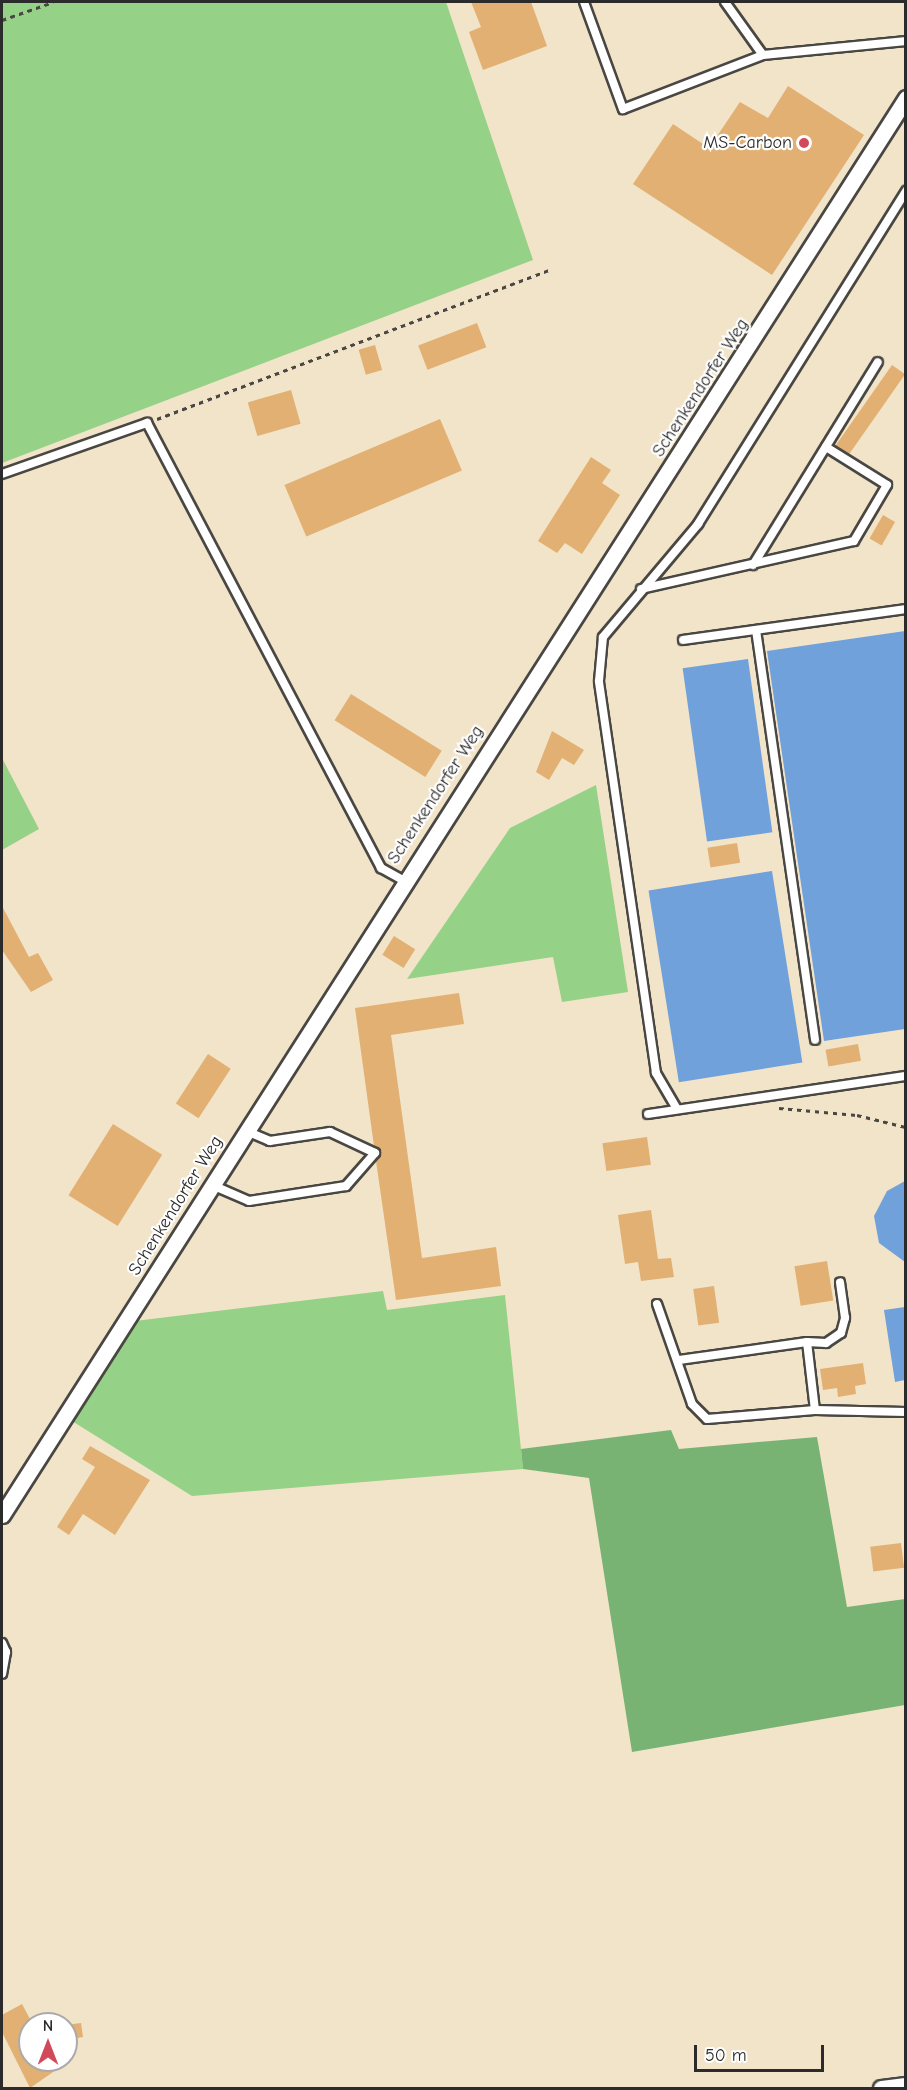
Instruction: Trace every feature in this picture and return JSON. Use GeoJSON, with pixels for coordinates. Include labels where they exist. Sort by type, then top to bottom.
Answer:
{"type":"FeatureCollection","features":[{"type":"Feature","properties":{"kind":"street","name":"Schenkendorfer Weg"},"geometry":{"type":"LineString","coordinates":[[2,1515],[404,881],[733,376],[906,98]]}},
{"type":"Feature","properties":{"kind":"street"},"geometry":{"type":"LineString","coordinates":[[881,2088],[906,2085]]}},
{"type":"Feature","properties":{"kind":"lane"},"geometry":{"type":"LineString","coordinates":[[585,2],[623,109],[763,55],[906,40]]}},
{"type":"Feature","properties":{"kind":"lane"},"geometry":{"type":"LineString","coordinates":[[725,2],[763,55]]}},
{"type":"Feature","properties":{"kind":"lane"},"geometry":{"type":"LineString","coordinates":[[677,1110],[656,1073],[599,681],[603,637],[640,589],[698,524],[906,191]]}},
{"type":"Feature","properties":{"kind":"lane"},"geometry":{"type":"LineString","coordinates":[[753,565],[878,362]]}},
{"type":"Feature","properties":{"kind":"lane"},"geometry":{"type":"LineString","coordinates":[[2,474],[147,423],[381,868],[404,881]]}},
{"type":"Feature","properties":{"kind":"lane"},"geometry":{"type":"LineString","coordinates":[[640,589],[854,541],[887,485],[826,447]]}},
{"type":"Feature","properties":{"kind":"lane"},"geometry":{"type":"LineString","coordinates":[[684,640],[906,609]]}},
{"type":"Feature","properties":{"kind":"lane"},"geometry":{"type":"LineString","coordinates":[[756,630],[814,1040]]}},
{"type":"Feature","properties":{"kind":"lane"},"geometry":{"type":"LineString","coordinates":[[648,1114],[906,1076]]}},
{"type":"Feature","properties":{"kind":"lane"},"geometry":{"type":"LineString","coordinates":[[212,1185],[249,1201],[346,1186],[375,1154],[330,1132],[270,1142],[246,1131]]}},
{"type":"Feature","properties":{"kind":"lane"},"geometry":{"type":"LineString","coordinates":[[679,1360],[807,1342],[826,1343],[841,1333],[845,1318],[840,1282]]}},
{"type":"Feature","properties":{"kind":"lane"},"geometry":{"type":"LineString","coordinates":[[657,1304],[679,1360],[692,1404],[707,1419],[815,1410],[906,1412]]}},
{"type":"Feature","properties":{"kind":"lane"},"geometry":{"type":"LineString","coordinates":[[807,1342],[815,1410]]}},
{"type":"Feature","properties":{"kind":"lane"},"geometry":{"type":"LineString","coordinates":[[2,1643],[6,1666],[2,1674]]}},
{"type":"Feature","properties":{"kind":"path"},"geometry":{"type":"LineString","coordinates":[[2,20],[53,2]]}},
{"type":"Feature","properties":{"kind":"path"},"geometry":{"type":"LineString","coordinates":[[147,423],[549,270]]}},
{"type":"Feature","properties":{"kind":"path"},"geometry":{"type":"LineString","coordinates":[[766,1107],[857,1115],[906,1128]]}},
{"type":"Feature","properties":{"kind":"green space"},"geometry":{"type":"Polygon","coordinates":[[[2,2],[446,2],[533,260],[2,463],[2,2]]]}},
{"type":"Feature","properties":{"kind":"green space"},"geometry":{"type":"Polygon","coordinates":[[[2,758],[39,829],[2,850],[2,758]]]}},
{"type":"Feature","properties":{"kind":"green space"},"geometry":{"type":"Polygon","coordinates":[[[596,785],[628,992],[562,1002],[553,957],[407,979],[510,828],[596,785]]]}},
{"type":"Feature","properties":{"kind":"green space"},"geometry":{"type":"Polygon","coordinates":[[[383,1291],[387,1310],[505,1295],[523,1469],[192,1496],[72,1421],[135,1321],[383,1291]]]}},
{"type":"Feature","properties":{"kind":"green space"},"geometry":{"type":"Polygon","coordinates":[[[671,1430],[679,1449],[817,1437],[847,1607],[905,1599],[905,1705],[632,1752],[589,1478],[523,1469],[521,1449],[671,1430]]]}},
{"type":"Feature","properties":{"kind":"water"},"geometry":{"type":"Polygon","coordinates":[[[905,631],[905,1029],[824,1041],[767,651],[905,631]]]}},
{"type":"Feature","properties":{"kind":"water"},"geometry":{"type":"Polygon","coordinates":[[[748,659],[772,832],[707,841],[683,668],[748,659]]]}},
{"type":"Feature","properties":{"kind":"water"},"geometry":{"type":"Polygon","coordinates":[[[772,871],[802,1063],[679,1082],[649,891],[772,871]]]}},
{"type":"Feature","properties":{"kind":"water"},"geometry":{"type":"Polygon","coordinates":[[[905,1181],[905,1262],[879,1243],[874,1216],[887,1191],[905,1181]]]}},
{"type":"Feature","properties":{"kind":"water"},"geometry":{"type":"Polygon","coordinates":[[[905,1307],[905,1380],[895,1382],[884,1310],[905,1307]]]}},
{"type":"Feature","properties":{"kind":"building"},"geometry":{"type":"Polygon","coordinates":[[[471,2],[531,2],[547,46],[483,70],[469,32],[481,27],[471,2]]]}},
{"type":"Feature","properties":{"kind":"building"},"geometry":{"type":"Polygon","coordinates":[[[788,86],[864,135],[772,275],[633,184],[673,124],[709,148],[740,102],[768,118],[788,86]]]}},
{"type":"Feature","properties":{"kind":"building"},"geometry":{"type":"Polygon","coordinates":[[[477,323],[486,347],[428,370],[418,346],[477,323]]]}},
{"type":"Feature","properties":{"kind":"building"},"geometry":{"type":"Polygon","coordinates":[[[375,345],[382,370],[366,375],[359,350],[375,345]]]}},
{"type":"Feature","properties":{"kind":"building"},"geometry":{"type":"Polygon","coordinates":[[[892,365],[905,374],[849,454],[836,445],[892,365]]]}},
{"type":"Feature","properties":{"kind":"building"},"geometry":{"type":"Polygon","coordinates":[[[291,390],[301,424],[257,436],[248,402],[291,390]]]}},
{"type":"Feature","properties":{"kind":"building"},"geometry":{"type":"Polygon","coordinates":[[[440,419],[462,471],[306,537],[284,485],[440,419]]]}},
{"type":"Feature","properties":{"kind":"building"},"geometry":{"type":"Polygon","coordinates":[[[591,457],[611,470],[602,483],[620,495],[582,554],[565,543],[557,553],[538,541],[591,457]]]}},
{"type":"Feature","properties":{"kind":"building"},"geometry":{"type":"Polygon","coordinates":[[[883,515],[895,522],[882,545],[870,538],[883,515]]]}},
{"type":"Feature","properties":{"kind":"building"},"geometry":{"type":"Polygon","coordinates":[[[351,694],[442,751],[425,777],[335,720],[351,694]]]}},
{"type":"Feature","properties":{"kind":"building"},"geometry":{"type":"Polygon","coordinates":[[[552,731],[584,750],[574,765],[562,758],[549,780],[536,772],[552,731]]]}},
{"type":"Feature","properties":{"kind":"building"},"geometry":{"type":"Polygon","coordinates":[[[737,843],[740,863],[710,867],[707,848],[737,843]]]}},
{"type":"Feature","properties":{"kind":"building"},"geometry":{"type":"Polygon","coordinates":[[[2,906],[29,957],[38,953],[53,980],[31,992],[2,950],[2,906]]]}},
{"type":"Feature","properties":{"kind":"building"},"geometry":{"type":"Polygon","coordinates":[[[394,936],[415,949],[404,968],[382,955],[394,936]]]}},
{"type":"Feature","properties":{"kind":"building"},"geometry":{"type":"Polygon","coordinates":[[[459,993],[464,1024],[391,1035],[422,1258],[496,1247],[501,1286],[396,1300],[376,1161],[381,1152],[374,1146],[355,1008],[459,993]]]}},
{"type":"Feature","properties":{"kind":"building"},"geometry":{"type":"Polygon","coordinates":[[[858,1044],[861,1061],[828,1066],[826,1050],[858,1044]]]}},
{"type":"Feature","properties":{"kind":"building"},"geometry":{"type":"Polygon","coordinates":[[[208,1054],[231,1069],[199,1118],[176,1103],[208,1054]]]}},
{"type":"Feature","properties":{"kind":"building"},"geometry":{"type":"Polygon","coordinates":[[[113,1124],[162,1155],[118,1226],[68,1195],[113,1124]]]}},
{"type":"Feature","properties":{"kind":"building"},"geometry":{"type":"Polygon","coordinates":[[[647,1137],[651,1165],[606,1171],[602,1143],[647,1137]]]}},
{"type":"Feature","properties":{"kind":"building"},"geometry":{"type":"Polygon","coordinates":[[[651,1210],[658,1259],[671,1258],[674,1277],[641,1281],[638,1262],[625,1264],[618,1215],[651,1210]]]}},
{"type":"Feature","properties":{"kind":"building"},"geometry":{"type":"Polygon","coordinates":[[[827,1261],[833,1301],[801,1306],[794,1266],[827,1261]]]}},
{"type":"Feature","properties":{"kind":"building"},"geometry":{"type":"Polygon","coordinates":[[[714,1286],[719,1323],[698,1326],[693,1289],[714,1286]]]}},
{"type":"Feature","properties":{"kind":"building"},"geometry":{"type":"Polygon","coordinates":[[[863,1363],[866,1384],[855,1386],[856,1394],[838,1397],[837,1388],[823,1390],[820,1369],[863,1363]]]}},
{"type":"Feature","properties":{"kind":"building"},"geometry":{"type":"Polygon","coordinates":[[[90,1446],[150,1480],[115,1535],[83,1514],[69,1535],[57,1527],[95,1467],[82,1459],[90,1446]]]}},
{"type":"Feature","properties":{"kind":"building"},"geometry":{"type":"Polygon","coordinates":[[[901,1543],[904,1568],[873,1572],[870,1547],[901,1543]]]}},
{"type":"Feature","properties":{"kind":"building"},"geometry":{"type":"Polygon","coordinates":[[[22,2004],[26,2012],[18,2012],[18,2064],[2,2032],[2,2015],[22,2004]]]}},
{"type":"Feature","properties":{"kind":"building"},"geometry":{"type":"Polygon","coordinates":[[[78,2023],[81,2023],[83,2037],[78,2038],[78,2023]]]}},
{"type":"Feature","properties":{"kind":"building"},"geometry":{"type":"Polygon","coordinates":[[[22,2072],[53,2072],[30,2088],[22,2072]]]}},
{"type":"Feature","properties":{"kind":"place","name":"MS-Carbon"},"geometry":{"type":"Point","coordinates":[804,143]}}]}
